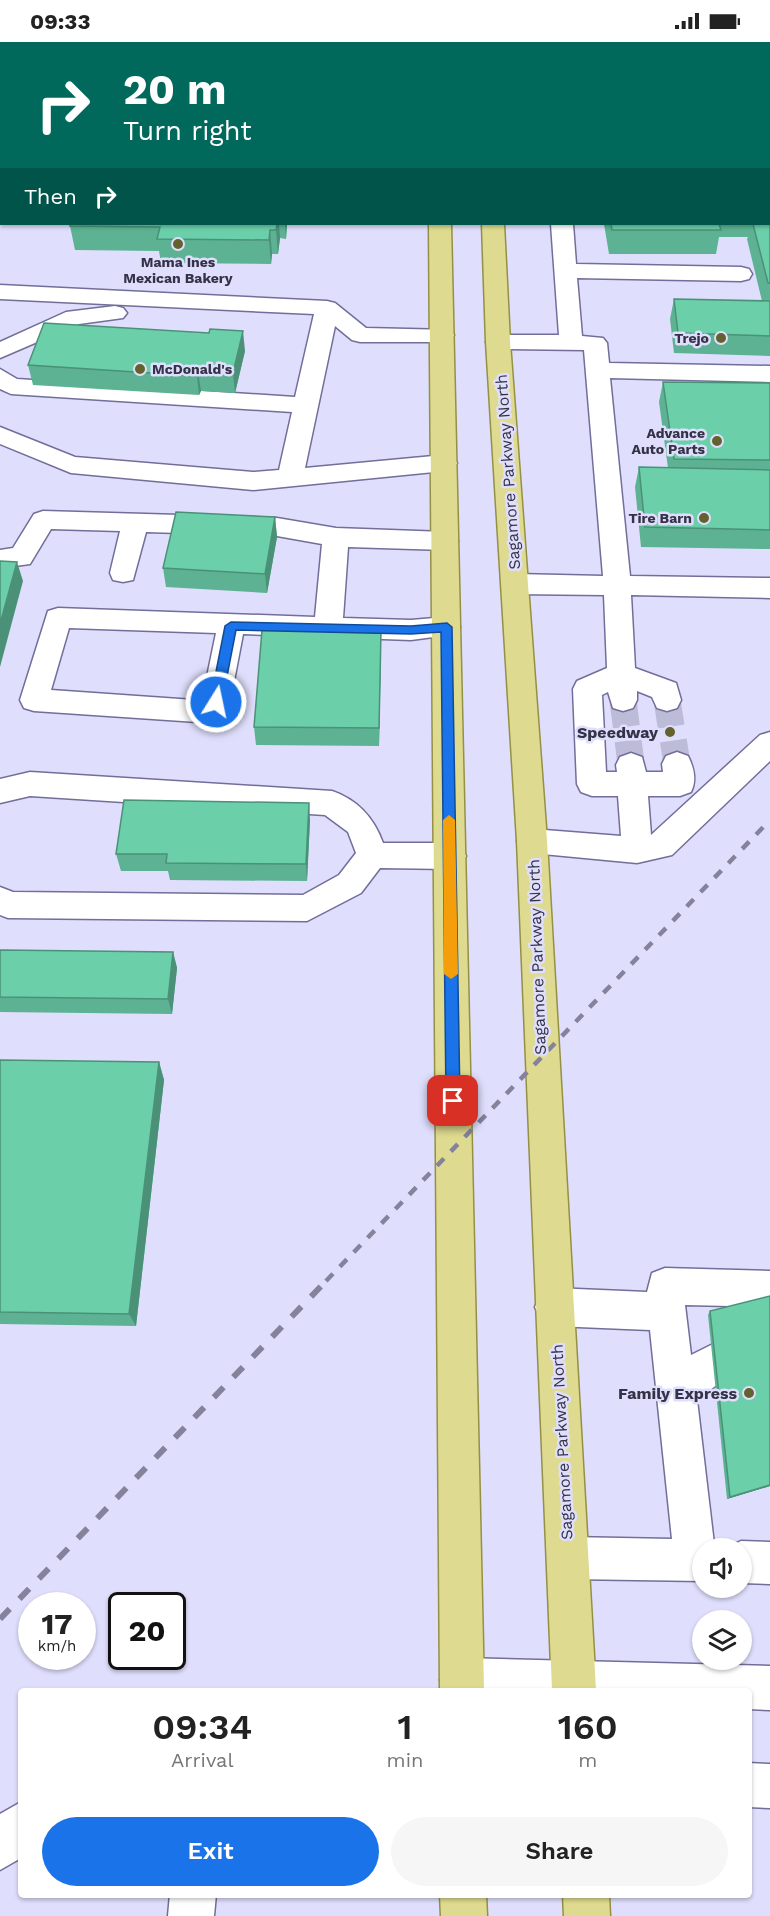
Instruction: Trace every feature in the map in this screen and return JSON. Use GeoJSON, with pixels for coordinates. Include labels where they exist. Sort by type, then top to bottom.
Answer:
{"type":"FeatureCollection","features":[{"type":"Feature","properties":{"kind":"main road"},"geometry":{"type":"LineString","coordinates":[[440,225],[462,1685]]}},
{"type":"Feature","properties":{"kind":"main road","name":"Sagamore Parkway North"},"geometry":{"type":"LineString","coordinates":[[493,225],[498,342],[532,842],[574,1686]]}},
{"type":"Feature","properties":{"kind":"main road"},"geometry":{"type":"LineString","coordinates":[[463,1898],[464,1916]]}},
{"type":"Feature","properties":{"kind":"main road"},"geometry":{"type":"LineString","coordinates":[[586,1898],[587,1916]]}},
{"type":"Feature","properties":{"kind":"lane"},"geometry":{"type":"LineString","coordinates":[[562,225],[571,343]]}},
{"type":"Feature","properties":{"kind":"lane"},"geometry":{"type":"LineString","coordinates":[[566,270],[741,274]]}},
{"type":"Feature","properties":{"kind":"lane"},"geometry":{"type":"LineString","coordinates":[[0,292],[325,316],[360,335],[442,335]]}},
{"type":"Feature","properties":{"kind":"lane"},"geometry":{"type":"LineString","coordinates":[[0,344],[8,324],[53,304],[128,312],[325,316]]}},
{"type":"Feature","properties":{"kind":"lane"},"geometry":{"type":"LineString","coordinates":[[0,351],[74,317],[128,312]]}},
{"type":"Feature","properties":{"kind":"lane"},"geometry":{"type":"LineString","coordinates":[[290,477],[325,316]]}},
{"type":"Feature","properties":{"kind":"lane"},"geometry":{"type":"LineString","coordinates":[[498,342],[595,343],[617,585],[622,687]]}},
{"type":"Feature","properties":{"kind":"lane"},"geometry":{"type":"LineString","coordinates":[[597,370],[770,374]]}},
{"type":"Feature","properties":{"kind":"lane"},"geometry":{"type":"LineString","coordinates":[[0,377],[10,386],[305,410]]}},
{"type":"Feature","properties":{"kind":"lane"},"geometry":{"type":"LineString","coordinates":[[0,394],[14,398],[305,410]]}},
{"type":"Feature","properties":{"kind":"lane"},"geometry":{"type":"LineString","coordinates":[[0,435],[71,465],[253,480],[444,463]]}},
{"type":"Feature","properties":{"kind":"lane"},"geometry":{"type":"LineString","coordinates":[[0,559],[21,558],[43,520],[277,527],[336,537],[445,541]]}},
{"type":"Feature","properties":{"kind":"lane"},"geometry":{"type":"LineString","coordinates":[[123,573],[135,523]]}},
{"type":"Feature","properties":{"kind":"lane"},"geometry":{"type":"LineString","coordinates":[[328,628],[336,537]]}},
{"type":"Feature","properties":{"kind":"lane"},"geometry":{"type":"LineString","coordinates":[[516,584],[770,588]]}},
{"type":"Feature","properties":{"kind":"lane"},"geometry":{"type":"LineString","coordinates":[[231,626],[216,702],[197,711],[34,700],[58,618],[231,626],[411,630],[447,627]]}},
{"type":"Feature","properties":{"kind":"lane"},"geometry":{"type":"LineString","coordinates":[[667,700],[666,691],[622,687],[587,689],[592,784],[632,775],[680,784],[677,764]]}},
{"type":"Feature","properties":{"kind":"lane"},"geometry":{"type":"LineString","coordinates":[[532,842],[637,850],[661,846],[770,742]]}},
{"type":"Feature","properties":{"kind":"lane"},"geometry":{"type":"LineString","coordinates":[[632,775],[637,850]]}},
{"type":"Feature","properties":{"kind":"lane"},"geometry":{"type":"LineString","coordinates":[[0,791],[30,784],[332,802],[361,825],[372,855]]}},
{"type":"Feature","properties":{"kind":"lane"},"geometry":{"type":"LineString","coordinates":[[372,855],[450,856]]}},
{"type":"Feature","properties":{"kind":"lane"},"geometry":{"type":"LineString","coordinates":[[0,900],[8,905],[307,908],[350,884],[372,855]]}},
{"type":"Feature","properties":{"kind":"lane"},"geometry":{"type":"LineString","coordinates":[[696,1538],[676,1391],[665,1286],[770,1289]]}},
{"type":"Feature","properties":{"kind":"lane"},"geometry":{"type":"LineString","coordinates":[[554,1307],[667,1312]]}},
{"type":"Feature","properties":{"kind":"lane"},"geometry":{"type":"LineString","coordinates":[[676,1391],[713,1363]]}},
{"type":"Feature","properties":{"kind":"lane"},"geometry":{"type":"LineString","coordinates":[[569,1558],[692,1560]]}},
{"type":"Feature","properties":{"kind":"lane"},"geometry":{"type":"LineString","coordinates":[[752,1562],[770,1563]]}},
{"type":"Feature","properties":{"kind":"lane"},"geometry":{"type":"LineString","coordinates":[[462,1685],[770,1688]]}},
{"type":"Feature","properties":{"kind":"lane"},"geometry":{"type":"LineString","coordinates":[[752,1785],[770,1786]]}},
{"type":"Feature","properties":{"kind":"lane"},"geometry":{"type":"LineString","coordinates":[[0,1847],[18,1828]]}},
{"type":"Feature","properties":{"kind":"lane"},"geometry":{"type":"LineString","coordinates":[[191,1916],[193,1898]]}},
{"type":"Feature","properties":{"kind":"building"},"geometry":{"type":"Polygon","coordinates":[[[277,225],[276,230],[270,230],[269,240],[157,239],[160,227],[70,226],[277,225]]]}},
{"type":"Feature","properties":{"kind":"building"},"geometry":{"type":"Polygon","coordinates":[[[611,225],[719,225],[721,230],[612,230],[611,225]]]}},
{"type":"Feature","properties":{"kind":"building"},"geometry":{"type":"Polygon","coordinates":[[[753,225],[770,225],[770,283],[768,283],[753,225]]]}},
{"type":"Feature","properties":{"kind":"building"},"geometry":{"type":"Polygon","coordinates":[[[674,299],[770,301],[770,336],[678,333],[674,299]]]}},
{"type":"Feature","properties":{"kind":"building"},"geometry":{"type":"Polygon","coordinates":[[[44,323],[209,333],[210,329],[243,331],[233,373],[198,371],[197,376],[28,365],[44,323]]]}},
{"type":"Feature","properties":{"kind":"building","name":"Advance Auto Parts"},"geometry":{"type":"Polygon","coordinates":[[[663,382],[770,383],[770,460],[674,459],[663,382]]]}},
{"type":"Feature","properties":{"kind":"building","name":"Tire Barn"},"geometry":{"type":"Polygon","coordinates":[[[639,467],[770,470],[770,530],[645,527],[639,467]]]}},
{"type":"Feature","properties":{"kind":"building"},"geometry":{"type":"Polygon","coordinates":[[[176,512],[275,517],[265,574],[163,568],[176,512]]]}},
{"type":"Feature","properties":{"kind":"building"},"geometry":{"type":"Polygon","coordinates":[[[0,561],[17,562],[0,624],[0,561]]]}},
{"type":"Feature","properties":{"kind":"building"},"geometry":{"type":"Polygon","coordinates":[[[262,630],[381,631],[379,728],[254,727],[262,630]]]}},
{"type":"Feature","properties":{"kind":"building"},"geometry":{"type":"Polygon","coordinates":[[[124,800],[309,803],[306,864],[166,863],[167,854],[116,854],[124,800]]]}},
{"type":"Feature","properties":{"kind":"building"},"geometry":{"type":"Polygon","coordinates":[[[0,950],[173,952],[168,999],[0,997],[0,950]]]}},
{"type":"Feature","properties":{"kind":"building"},"geometry":{"type":"Polygon","coordinates":[[[0,1060],[159,1062],[129,1314],[0,1312],[0,1060]]]}},
{"type":"Feature","properties":{"kind":"building"},"geometry":{"type":"Polygon","coordinates":[[[770,1296],[770,1485],[730,1497],[710,1311],[770,1296]]]}},
{"type":"Feature","properties":{"kind":"tunnel"},"geometry":{"type":"LineString","coordinates":[[623,700],[631,764]]}},
{"type":"Feature","properties":{"kind":"tunnel"},"geometry":{"type":"LineString","coordinates":[[667,700],[677,764]]}},
{"type":"Feature","properties":{"kind":"railway"},"geometry":{"type":"LineString","coordinates":[[326,1281],[770,820]]}},
{"type":"Feature","properties":{"kind":"railway"},"geometry":{"type":"LineString","coordinates":[[0,1619],[327,1280]]}},
{"type":"Feature","properties":{"kind":"slow traffic"},"geometry":{"type":"LineString","coordinates":[[449,820],[451,974]]}},
{"type":"Feature","properties":{"kind":"place","name":"Mama Ines Mexican Bakery"},"geometry":{"type":"Point","coordinates":[178,244]}},
{"type":"Feature","properties":{"kind":"place","name":"Trejo"},"geometry":{"type":"Point","coordinates":[721,338]}},
{"type":"Feature","properties":{"kind":"place","name":"McDonald's"},"geometry":{"type":"Point","coordinates":[140,369]}},
{"type":"Feature","properties":{"kind":"place","name":"Advance Auto Parts"},"geometry":{"type":"Point","coordinates":[717,441]}},
{"type":"Feature","properties":{"kind":"place","name":"Tire Barn"},"geometry":{"type":"Point","coordinates":[704,518]}},
{"type":"Feature","properties":{"kind":"place","name":"Speedway"},"geometry":{"type":"Point","coordinates":[670,732]}},
{"type":"Feature","properties":{"kind":"place","name":"Family Express"},"geometry":{"type":"Point","coordinates":[749,1393]}},
{"type":"Feature","properties":{"kind":"route"},"geometry":{"type":"LineString","coordinates":[[216,702],[231,626],[411,630],[447,627],[453,1101]]}}]}
